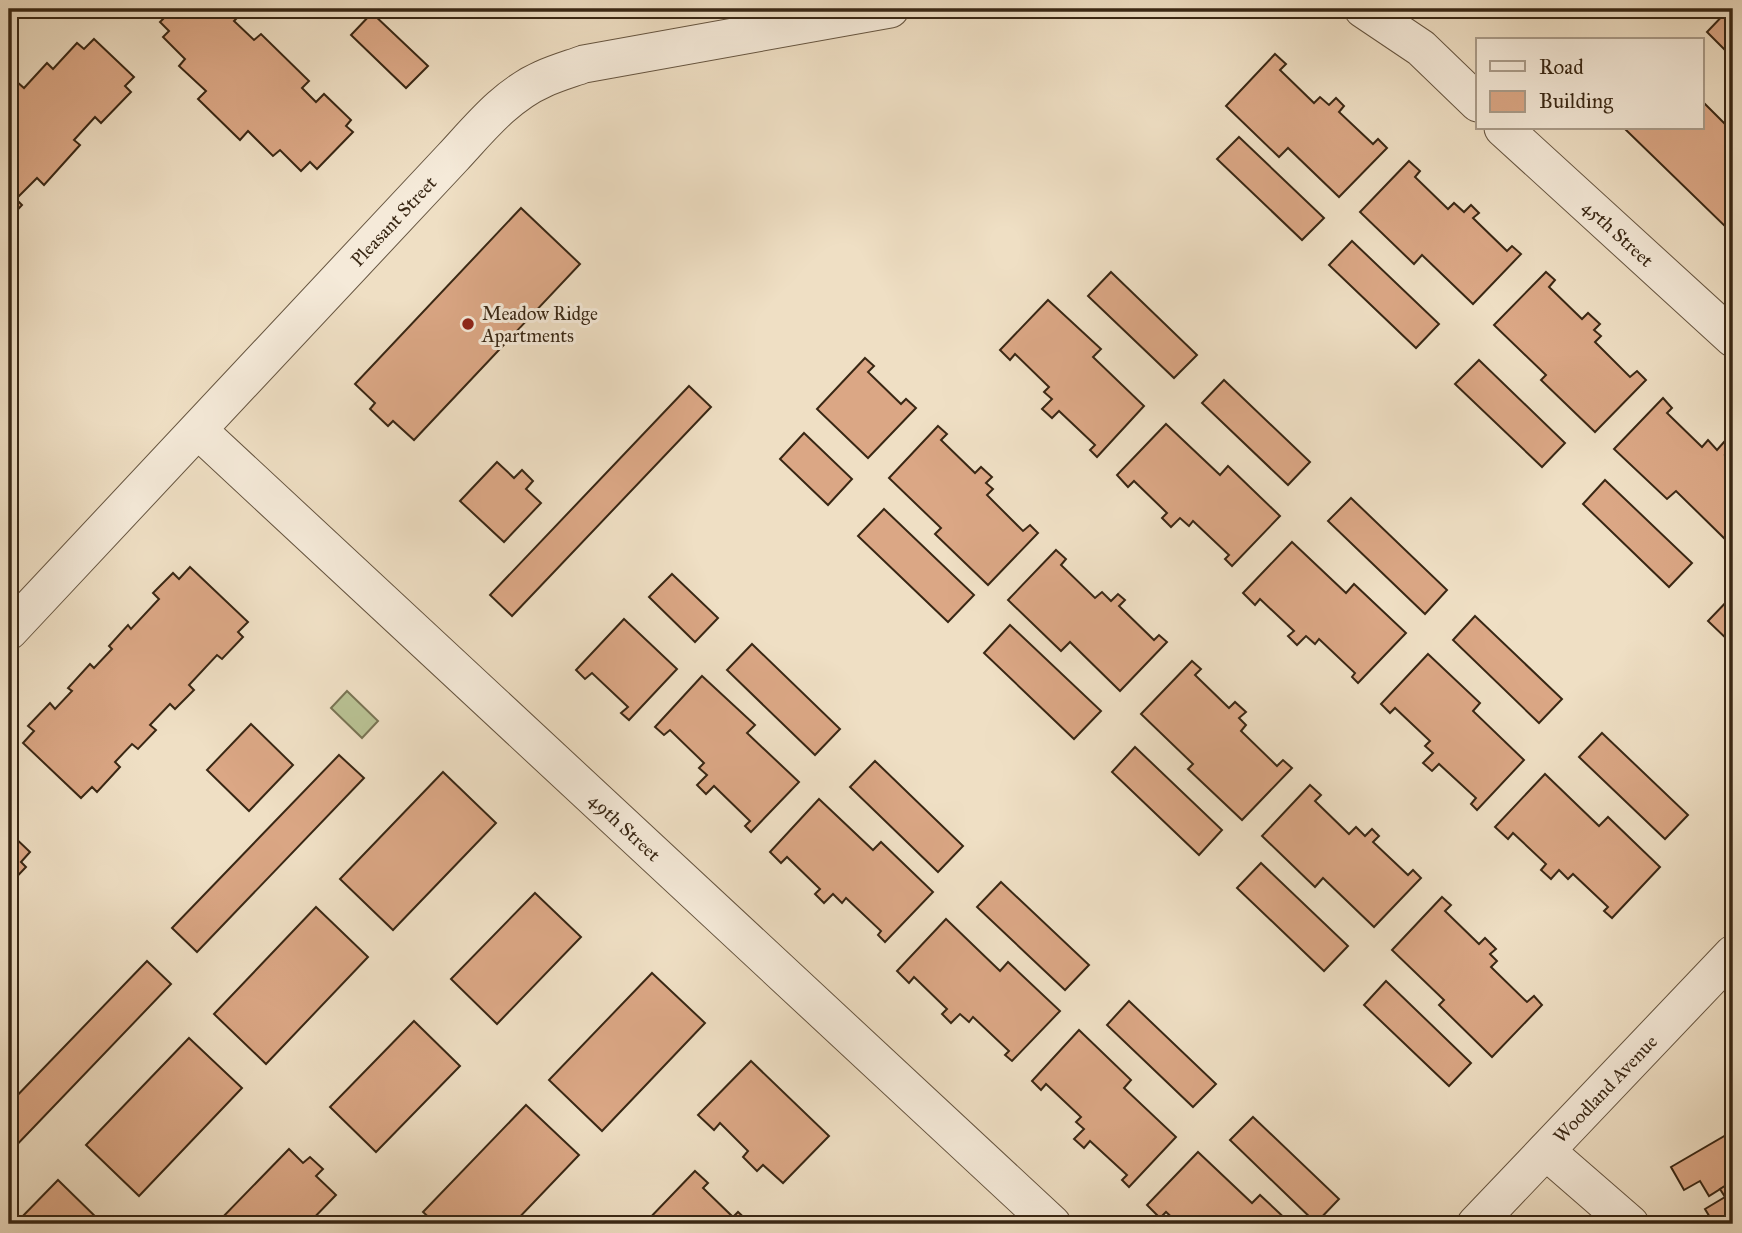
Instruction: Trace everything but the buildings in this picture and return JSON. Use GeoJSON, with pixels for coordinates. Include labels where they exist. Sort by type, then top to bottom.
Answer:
{"type":"FeatureCollection","features":[{"type":"Feature","properties":{"kind":"street","name":"Pleasant Street"},"geometry":{"type":"LineString","coordinates":[[9,631],[491,117],[517,94],[541,79],[584,64],[890,9]]}},
{"type":"Feature","properties":{"kind":"street"},"geometry":{"type":"LineString","coordinates":[[1363,9],[1420,48],[1476,101]]}},
{"type":"Feature","properties":{"kind":"street","name":"45th Street"},"geometry":{"type":"LineString","coordinates":[[1505,130],[1733,338]]}},
{"type":"Feature","properties":{"kind":"street","name":"49th Street"},"geometry":{"type":"LineString","coordinates":[[198,430],[1052,1224]]}},
{"type":"Feature","properties":{"kind":"street","name":"Woodland Avenue"},"geometry":{"type":"LineString","coordinates":[[1476,1224],[1733,954]]}},
{"type":"Feature","properties":{"kind":"street"},"geometry":{"type":"LineString","coordinates":[[1546,1151],[1630,1224]]}},
{"type":"Feature","properties":{"kind":"green space"},"geometry":{"type":"Polygon","coordinates":[[[347,691],[378,721],[362,738],[331,708],[347,691]]]}},
{"type":"Feature","properties":{"kind":"place","name":"Meadow Ridge Apartments"},"geometry":{"type":"Point","coordinates":[468,324]}}]}
